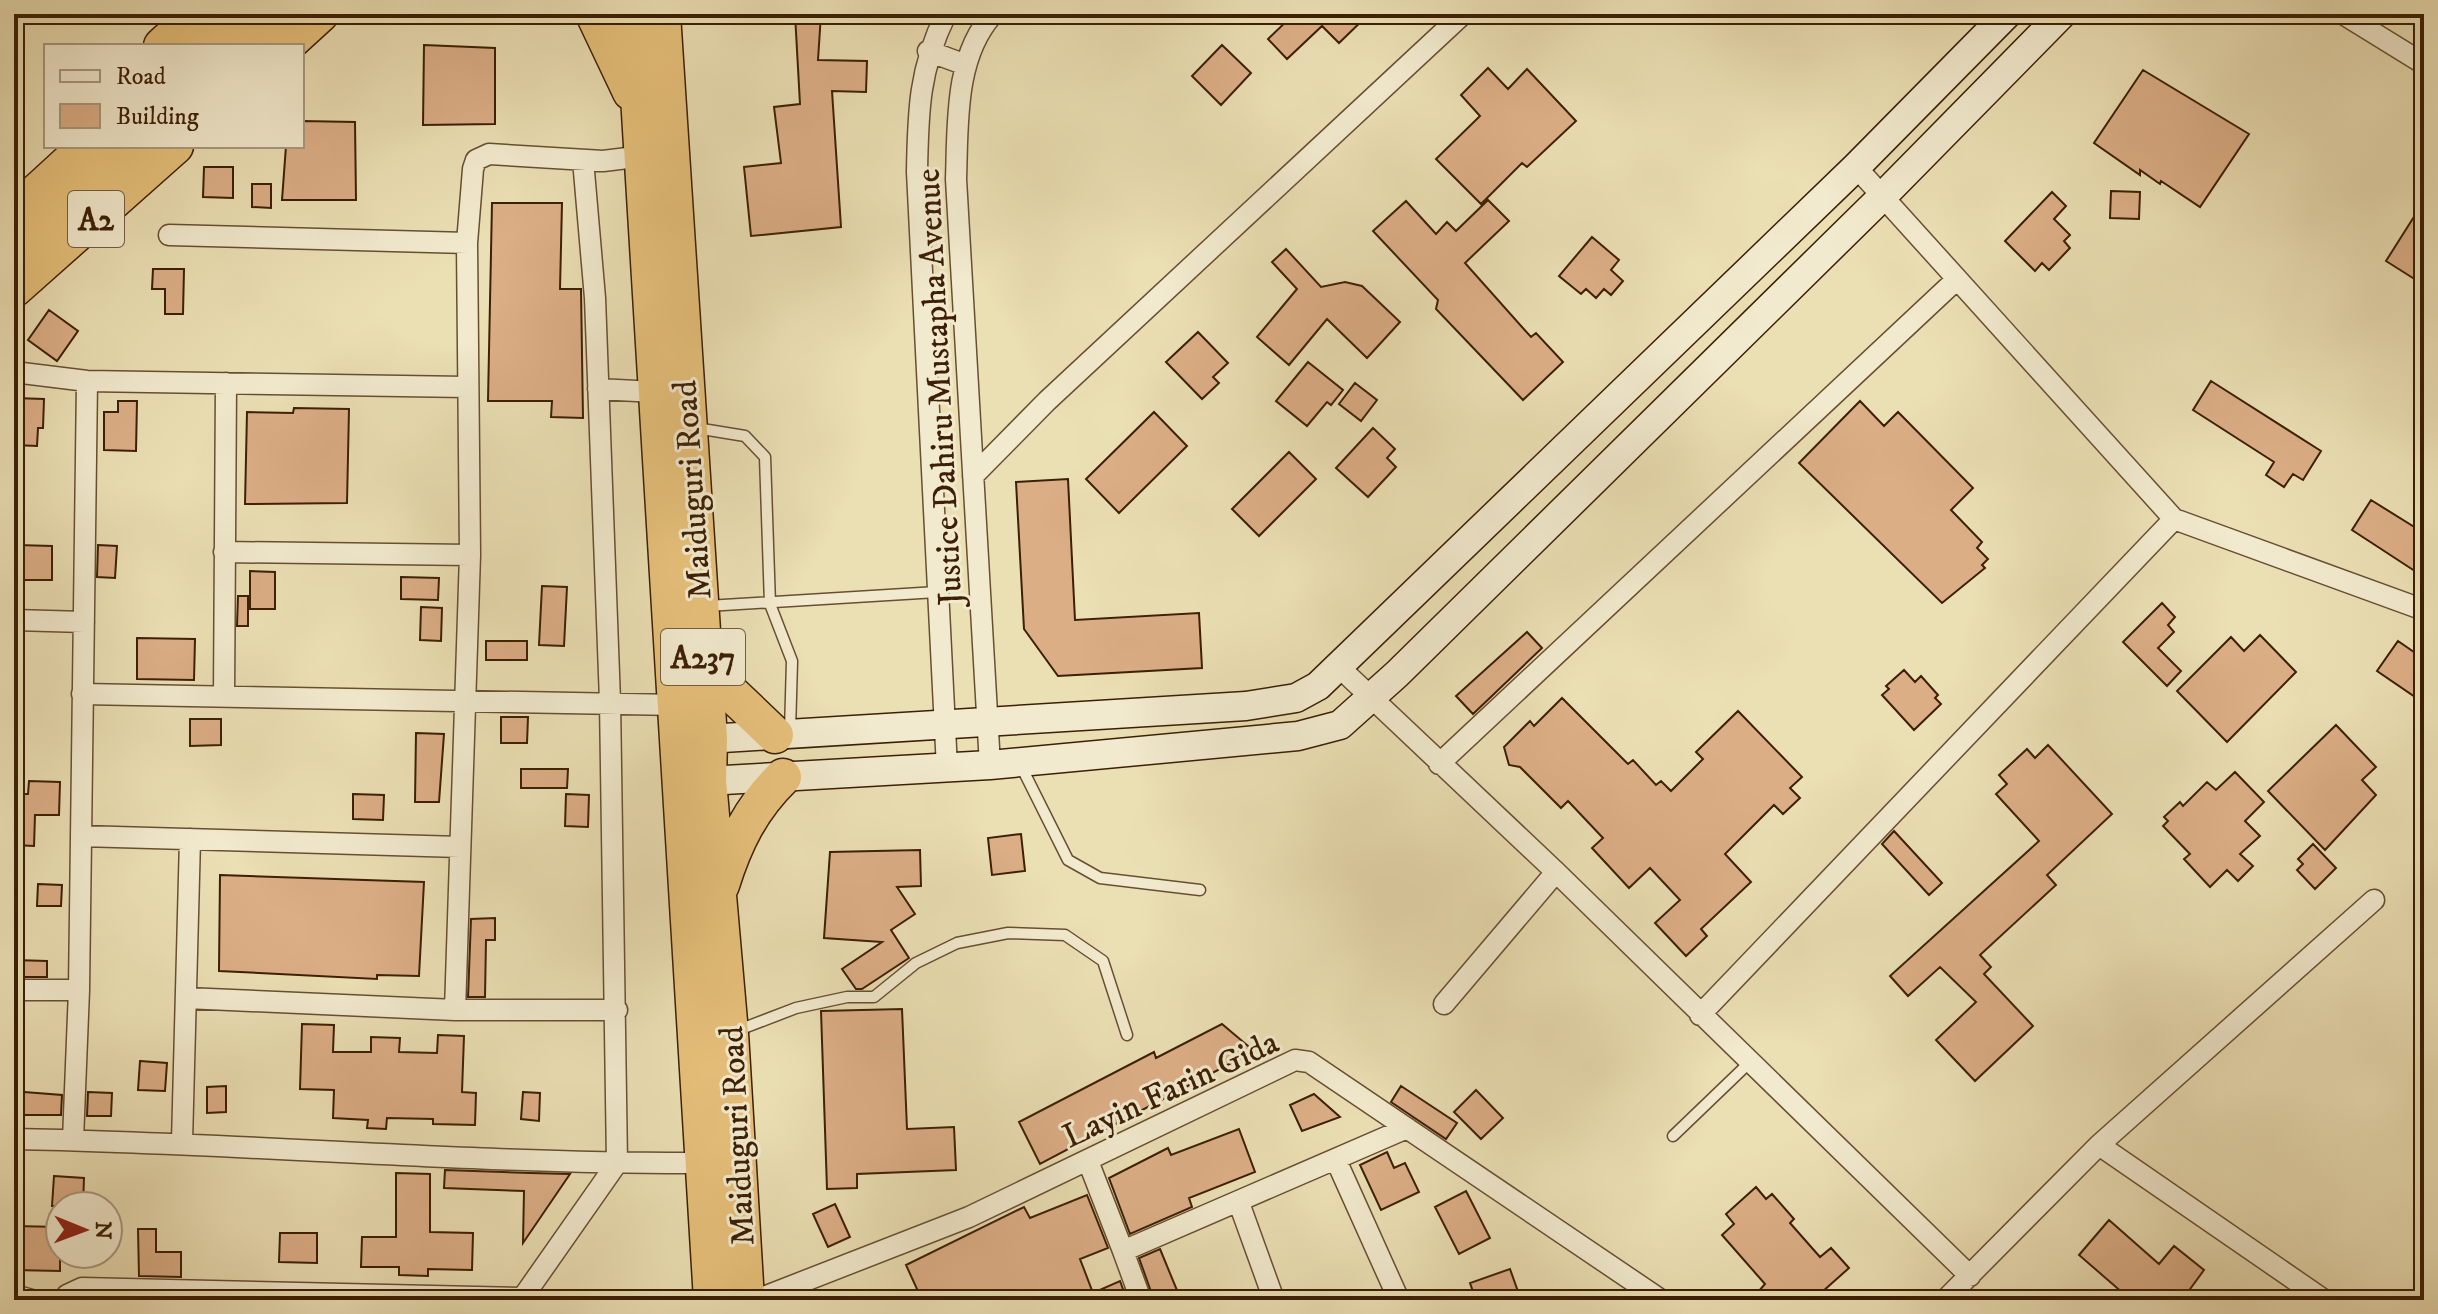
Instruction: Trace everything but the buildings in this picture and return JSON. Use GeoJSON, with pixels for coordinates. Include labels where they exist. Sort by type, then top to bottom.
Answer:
{"type":"FeatureCollection","features":[{"type":"Feature","properties":{"kind":"highway"},"geometry":{"type":"LineString","coordinates":[[164,44],[197,14]]}},
{"type":"Feature","properties":{"kind":"highway"},"geometry":{"type":"LineString","coordinates":[[199,44],[232,14]]}},
{"type":"Feature","properties":{"kind":"highway"},"geometry":{"type":"LineString","coordinates":[[245,44],[278,14]]}},
{"type":"Feature","properties":{"kind":"highway"},"geometry":{"type":"LineString","coordinates":[[287,44],[320,14]]}},
{"type":"Feature","properties":{"kind":"highway"},"geometry":{"type":"LineString","coordinates":[[594,14],[638,107]]}},
{"type":"Feature","properties":{"kind":"highway","name":"Maiduguri Road"},"geometry":{"type":"LineString","coordinates":[[634,14],[656,392],[694,782],[717,898],[730,1033],[746,1300]]}},
{"type":"Feature","properties":{"kind":"highway","name":"Maiduguri Road"},"geometry":{"type":"LineString","coordinates":[[662,14],[703,657],[688,728]]}},
{"type":"Feature","properties":{"kind":"highway","name":"A2"},"geometry":{"type":"LineString","coordinates":[[14,180],[50,148]]}},
{"type":"Feature","properties":{"kind":"highway","name":"A2"},"geometry":{"type":"LineString","coordinates":[[14,213],[85,148]]}},
{"type":"Feature","properties":{"kind":"highway","name":"A2"},"geometry":{"type":"LineString","coordinates":[[14,253],[131,148]]}},
{"type":"Feature","properties":{"kind":"highway","name":"A2"},"geometry":{"type":"LineString","coordinates":[[14,289],[173,148]]}},
{"type":"Feature","properties":{"kind":"highway"},"geometry":{"type":"LineString","coordinates":[[703,657],[731,693],[782,734]]}},
{"type":"Feature","properties":{"kind":"highway"},"geometry":{"type":"LineString","coordinates":[[717,898],[733,845],[753,811],[783,777]]}},
{"type":"Feature","properties":{"kind":"highway","name":"Maiduguri Road"},"geometry":{"type":"LineString","coordinates":[[694,782],[703,1163],[712,1300]]}},
{"type":"Feature","properties":{"kind":"street"},"geometry":{"type":"LineString","coordinates":[[946,14],[928,51],[919,108],[917,172],[947,768]]}},
{"type":"Feature","properties":{"kind":"street","name":"Justice Dahiru Mustapha Avenue"},"geometry":{"type":"LineString","coordinates":[[990,765],[956,179],[958,116],[966,65],[993,14]]}},
{"type":"Feature","properties":{"kind":"street"},"geometry":{"type":"LineString","coordinates":[[973,476],[1047,401],[1463,14]]}},
{"type":"Feature","properties":{"kind":"street"},"geometry":{"type":"LineString","coordinates":[[82,694],[610,701],[688,728],[782,734],[1246,706],[1296,698],[1318,686],[1856,167],[2007,14]]}},
{"type":"Feature","properties":{"kind":"street"},"geometry":{"type":"LineString","coordinates":[[694,782],[990,765],[1298,736],[1340,725],[1881,198],[2062,14]]}},
{"type":"Feature","properties":{"kind":"street"},"geometry":{"type":"LineString","coordinates":[[2343,14],[2424,64]]}},
{"type":"Feature","properties":{"kind":"street"},"geometry":{"type":"LineString","coordinates":[[928,51],[966,65]]}},
{"type":"Feature","properties":{"kind":"street"},"geometry":{"type":"LineString","coordinates":[[455,1010],[470,555],[467,243],[476,160],[489,154],[583,160],[644,156]]}},
{"type":"Feature","properties":{"kind":"street"},"geometry":{"type":"LineString","coordinates":[[64,1300],[67,1295],[82,1288],[522,1299],[617,1163],[610,701],[598,389],[583,160]]}},
{"type":"Feature","properties":{"kind":"street"},"geometry":{"type":"LineString","coordinates":[[1856,167],[2174,519],[2424,610]]}},
{"type":"Feature","properties":{"kind":"street"},"geometry":{"type":"LineString","coordinates":[[169,235],[467,243]]}},
{"type":"Feature","properties":{"kind":"street"},"geometry":{"type":"LineString","coordinates":[[1439,764],[1956,280]]}},
{"type":"Feature","properties":{"kind":"street"},"geometry":{"type":"LineString","coordinates":[[14,372],[87,381],[466,387]]}},
{"type":"Feature","properties":{"kind":"street"},"geometry":{"type":"LineString","coordinates":[[73,1140],[79,990],[87,381]]}},
{"type":"Feature","properties":{"kind":"street"},"geometry":{"type":"LineString","coordinates":[[224,696],[226,383]]}},
{"type":"Feature","properties":{"kind":"street"},"geometry":{"type":"LineString","coordinates":[[598,389],[656,392]]}},
{"type":"Feature","properties":{"kind":"street"},"geometry":{"type":"LineString","coordinates":[[1700,1015],[2174,519]]}},
{"type":"Feature","properties":{"kind":"street"},"geometry":{"type":"LineString","coordinates":[[224,552],[470,555]]}},
{"type":"Feature","properties":{"kind":"street"},"geometry":{"type":"LineString","coordinates":[[14,620],[84,622]]}},
{"type":"Feature","properties":{"kind":"street"},"geometry":{"type":"LineString","coordinates":[[1338,666],[1556,872],[1970,1276]]}},
{"type":"Feature","properties":{"kind":"street"},"geometry":{"type":"LineString","coordinates":[[81,836],[460,847]]}},
{"type":"Feature","properties":{"kind":"street"},"geometry":{"type":"LineString","coordinates":[[182,1142],[190,839]]}},
{"type":"Feature","properties":{"kind":"street"},"geometry":{"type":"LineString","coordinates":[[1444,1004],[1556,872]]}},
{"type":"Feature","properties":{"kind":"street"},"geometry":{"type":"LineString","coordinates":[[1945,1300],[2099,1145],[2374,900]]}},
{"type":"Feature","properties":{"kind":"street"},"geometry":{"type":"LineString","coordinates":[[14,990],[79,990]]}},
{"type":"Feature","properties":{"kind":"street"},"geometry":{"type":"LineString","coordinates":[[186,998],[455,1010],[617,1010]]}},
{"type":"Feature","properties":{"kind":"street","name":"Layin Farin Gida"},"geometry":{"type":"LineString","coordinates":[[756,1300],[969,1217],[1295,1060],[1309,1062],[1661,1300]]}},
{"type":"Feature","properties":{"kind":"street"},"geometry":{"type":"LineString","coordinates":[[1123,1251],[1407,1128]]}},
{"type":"Feature","properties":{"kind":"street"},"geometry":{"type":"LineString","coordinates":[[14,1139],[182,1142],[617,1163],[703,1163]]}},
{"type":"Feature","properties":{"kind":"street"},"geometry":{"type":"LineString","coordinates":[[2099,1145],[2324,1300]]}},
{"type":"Feature","properties":{"kind":"street"},"geometry":{"type":"LineString","coordinates":[[1336,1160],[1399,1300]]}},
{"type":"Feature","properties":{"kind":"street"},"geometry":{"type":"LineString","coordinates":[[1088,1161],[1141,1300]]}},
{"type":"Feature","properties":{"kind":"street"},"geometry":{"type":"LineString","coordinates":[[1239,1203],[1274,1300]]}},
{"type":"Feature","properties":{"kind":"street"},"geometry":{"type":"LineString","coordinates":[[14,1295],[32,1300]]}},
{"type":"Feature","properties":{"kind":"lane"},"geometry":{"type":"LineString","coordinates":[[686,426],[745,436],[765,457],[770,604],[792,661],[782,734]]}},
{"type":"Feature","properties":{"kind":"lane"},"geometry":{"type":"LineString","coordinates":[[699,606],[937,592]]}},
{"type":"Feature","properties":{"kind":"lane"},"geometry":{"type":"LineString","coordinates":[[1019,762],[1068,860],[1100,878],[1200,890]]}},
{"type":"Feature","properties":{"kind":"lane"},"geometry":{"type":"LineString","coordinates":[[730,1033],[796,1008],[847,997],[874,997],[916,963],[957,943],[1008,933],[1065,935],[1103,961],[1127,1035]]}},
{"type":"Feature","properties":{"kind":"lane"},"geometry":{"type":"LineString","coordinates":[[1673,1136],[1749,1063]]}}]}
